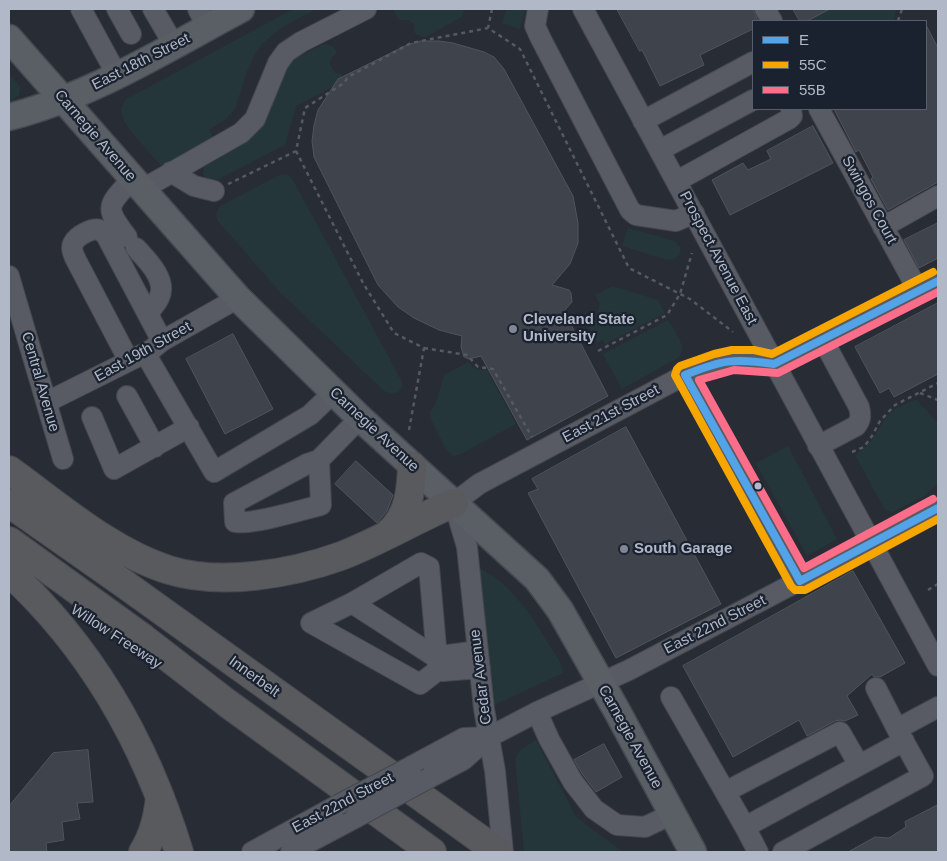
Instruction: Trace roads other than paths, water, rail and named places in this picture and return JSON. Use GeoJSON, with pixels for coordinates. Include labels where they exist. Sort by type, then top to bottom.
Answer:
{"type":"FeatureCollection","features":[{"type":"Feature","properties":{"kind":"highway"},"geometry":{"type":"LineString","coordinates":[[389,533],[402,518],[408,502],[412,466]]}},
{"type":"Feature","properties":{"kind":"highway"},"geometry":{"type":"LineString","coordinates":[[9,470],[82,523],[118,546],[154,564],[188,574],[209,576],[253,576],[300,568],[343,555],[424,515],[454,503]]}},
{"type":"Feature","properties":{"kind":"highway"},"geometry":{"type":"LineString","coordinates":[[9,485],[40,507],[123,582]]}},
{"type":"Feature","properties":{"kind":"highway","name":"Innerbelt"},"geometry":{"type":"LineString","coordinates":[[9,503],[501,846]]}},
{"type":"Feature","properties":{"kind":"highway"},"geometry":{"type":"LineString","coordinates":[[9,540],[227,703],[432,852]]}},
{"type":"Feature","properties":{"kind":"highway","name":"Willow Freeway"},"geometry":{"type":"LineString","coordinates":[[9,565],[130,650],[227,703]]}},
{"type":"Feature","properties":{"kind":"highway"},"geometry":{"type":"LineString","coordinates":[[9,572],[58,623],[106,688],[134,738],[160,796],[178,852]]}},
{"type":"Feature","properties":{"kind":"highway"},"geometry":{"type":"LineString","coordinates":[[143,852],[153,833],[159,810],[160,796]]}},
{"type":"Feature","properties":{"kind":"main road","name":"East 18th Street"},"geometry":{"type":"LineString","coordinates":[[9,117],[62,100],[117,76],[174,45],[203,18],[241,9]]}},
{"type":"Feature","properties":{"kind":"main road","name":"Carnegie Avenue"},"geometry":{"type":"LineString","coordinates":[[9,38],[238,298],[360,418],[521,563],[545,589],[560,610],[693,852]]}},
{"type":"Feature","properties":{"kind":"street"},"geometry":{"type":"LineString","coordinates":[[81,9],[117,76]]}},
{"type":"Feature","properties":{"kind":"street"},"geometry":{"type":"LineString","coordinates":[[117,9],[131,34]]}},
{"type":"Feature","properties":{"kind":"street"},"geometry":{"type":"LineString","coordinates":[[153,9],[174,45]]}},
{"type":"Feature","properties":{"kind":"street"},"geometry":{"type":"LineString","coordinates":[[148,314],[160,297],[161,285],[158,276],[148,261],[112,216],[110,209],[112,202],[137,184],[171,172],[241,133],[255,119],[278,62],[286,52],[301,42],[366,9]]}},
{"type":"Feature","properties":{"kind":"street"},"geometry":{"type":"LineString","coordinates":[[538,9],[535,26],[630,210],[636,215],[676,222],[694,213]]}},
{"type":"Feature","properties":{"kind":"street","name":"Prospect Avenue East"},"geometry":{"type":"LineString","coordinates":[[583,9],[818,446],[937,660]]}},
{"type":"Feature","properties":{"kind":"street"},"geometry":{"type":"LineString","coordinates":[[765,9],[771,20]]}},
{"type":"Feature","properties":{"kind":"street"},"geometry":{"type":"LineString","coordinates":[[643,121],[752,63]]}},
{"type":"Feature","properties":{"kind":"street"},"geometry":{"type":"LineString","coordinates":[[660,150],[752,101]]}},
{"type":"Feature","properties":{"kind":"street"},"geometry":{"type":"LineString","coordinates":[[677,181],[788,119],[792,116],[791,110]]}},
{"type":"Feature","properties":{"kind":"street","name":"Swingos Court"},"geometry":{"type":"LineString","coordinates":[[820,110],[919,292]]}},
{"type":"Feature","properties":{"kind":"street"},"geometry":{"type":"LineString","coordinates":[[171,172],[194,186],[214,191]]}},
{"type":"Feature","properties":{"kind":"street"},"geometry":{"type":"LineString","coordinates":[[883,227],[938,196]]}},
{"type":"Feature","properties":{"kind":"street"},"geometry":{"type":"LineString","coordinates":[[162,341],[106,235],[97,229],[82,235],[74,241],[72,250],[75,258],[137,357],[189,427],[214,472],[310,415],[334,392]]}},
{"type":"Feature","properties":{"kind":"street","name":"Central Avenue"},"geometry":{"type":"LineString","coordinates":[[9,276],[63,459]]}},
{"type":"Feature","properties":{"kind":"street"},"geometry":{"type":"LineString","coordinates":[[774,364],[938,281]]}},
{"type":"Feature","properties":{"kind":"street","name":"East 19th Street"},"geometry":{"type":"LineString","coordinates":[[47,402],[137,357],[238,298]]}},
{"type":"Feature","properties":{"kind":"street"},"geometry":{"type":"LineString","coordinates":[[818,446],[856,426],[860,422],[861,415],[859,407],[822,340]]}},
{"type":"Feature","properties":{"kind":"street","name":"East 21st Street"},"geometry":{"type":"LineString","coordinates":[[454,503],[480,484],[685,375],[714,364],[729,361],[749,359],[774,364]]}},
{"type":"Feature","properties":{"kind":"street"},"geometry":{"type":"LineString","coordinates":[[685,375],[800,581]]}},
{"type":"Feature","properties":{"kind":"street"},"geometry":{"type":"LineString","coordinates":[[127,396],[155,447]]}},
{"type":"Feature","properties":{"kind":"street"},"geometry":{"type":"LineString","coordinates":[[92,417],[114,470],[189,427]]}},
{"type":"Feature","properties":{"kind":"street"},"geometry":{"type":"LineString","coordinates":[[320,460],[360,418]]}},
{"type":"Feature","properties":{"kind":"street","name":"Cedar Avenue"},"geometry":{"type":"LineString","coordinates":[[454,503],[467,547],[484,708],[495,771],[501,846]]}},
{"type":"Feature","properties":{"kind":"street","name":"East 22nd Street"},"geometry":{"type":"LineString","coordinates":[[291,852],[463,760],[489,737],[537,712],[601,684],[938,508]]}},
{"type":"Feature","properties":{"kind":"street"},"geometry":{"type":"LineString","coordinates":[[437,664],[429,567],[422,564],[352,603],[311,623],[420,684],[437,664],[441,656],[479,660]]}},
{"type":"Feature","properties":{"kind":"street"},"geometry":{"type":"LineString","coordinates":[[352,603],[437,664]]}},
{"type":"Feature","properties":{"kind":"street"},"geometry":{"type":"LineString","coordinates":[[783,852],[923,776],[876,688]]}},
{"type":"Feature","properties":{"kind":"street"},"geometry":{"type":"LineString","coordinates":[[671,698],[758,852]]}},
{"type":"Feature","properties":{"kind":"street"},"geometry":{"type":"LineString","coordinates":[[745,827],[859,765],[938,707]]}},
{"type":"Feature","properties":{"kind":"street"},"geometry":{"type":"LineString","coordinates":[[537,712],[573,782],[594,809],[617,825],[645,827],[672,814]]}},
{"type":"Feature","properties":{"kind":"street"},"geometry":{"type":"LineString","coordinates":[[725,792],[840,732],[859,765]]}},
{"type":"Feature","properties":{"kind":"street","name":"East 22nd Street"},"geometry":{"type":"LineString","coordinates":[[252,852],[464,738],[489,737]]}},
{"type":"Feature","properties":{"kind":"place","name":"Cleveland State University"},"geometry":{"type":"Point","coordinates":[513,329]}},
{"type":"Feature","properties":{"kind":"place","name":"South Garage"},"geometry":{"type":"Point","coordinates":[624,549]}}]}
